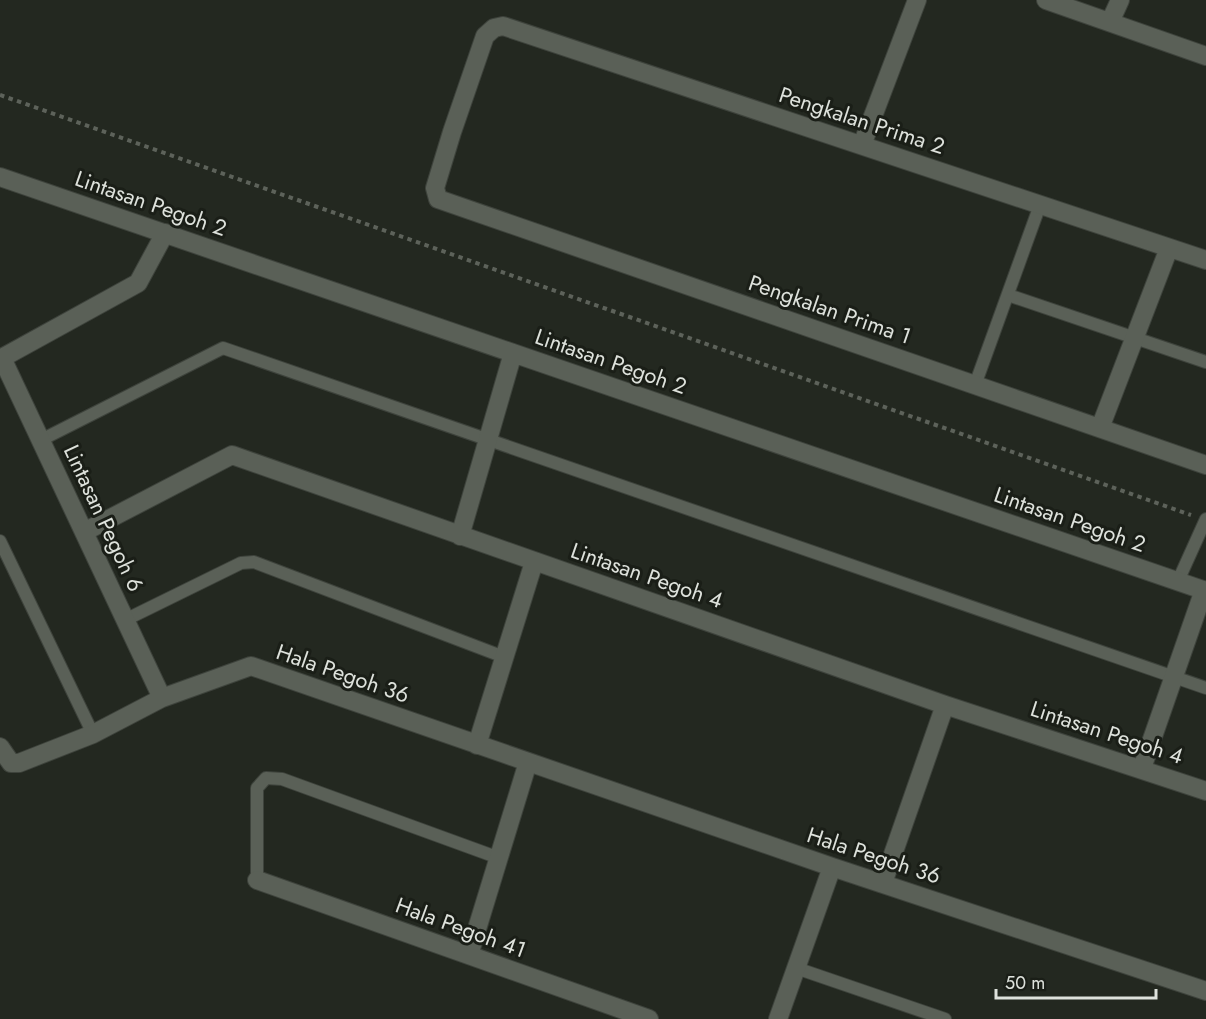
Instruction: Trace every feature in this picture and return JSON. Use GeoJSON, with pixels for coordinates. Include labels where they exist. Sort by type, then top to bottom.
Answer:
{"type":"FeatureCollection","features":[{"type":"Feature","properties":{"kind":"street"},"geometry":{"type":"LineString","coordinates":[[862,145],[917,0]]}},
{"type":"Feature","properties":{"kind":"street"},"geometry":{"type":"LineString","coordinates":[[1046,0],[1206,56]]}},
{"type":"Feature","properties":{"kind":"street"},"geometry":{"type":"LineString","coordinates":[[1110,22],[1120,0]]}},
{"type":"Feature","properties":{"kind":"street","name":"Pengkalan Prima 2"},"geometry":{"type":"LineString","coordinates":[[438,200],[435,188],[485,36],[494,28],[503,26],[1206,260]]}},
{"type":"Feature","properties":{"kind":"street","name":"Lintasan Pegoh 2"},"geometry":{"type":"LineString","coordinates":[[0,177],[1205,591]]}},
{"type":"Feature","properties":{"kind":"street","name":"Pengkalan Prima 1"},"geometry":{"type":"LineString","coordinates":[[438,200],[1206,465]]}},
{"type":"Feature","properties":{"kind":"street"},"geometry":{"type":"LineString","coordinates":[[1,359],[138,283],[165,233]]}},
{"type":"Feature","properties":{"kind":"street"},"geometry":{"type":"LineString","coordinates":[[1100,428],[1169,248]]}},
{"type":"Feature","properties":{"kind":"street"},"geometry":{"type":"LineString","coordinates":[[460,536],[513,353]]}},
{"type":"Feature","properties":{"kind":"street","name":"Lintasan Pegoh 6"},"geometry":{"type":"LineString","coordinates":[[1,359],[162,698]]}},
{"type":"Feature","properties":{"kind":"street","name":"Lintasan Pegoh 4"},"geometry":{"type":"LineString","coordinates":[[84,532],[232,455],[945,705],[1142,768],[1206,791]]}},
{"type":"Feature","properties":{"kind":"street"},"geometry":{"type":"LineString","coordinates":[[477,745],[534,562]]}},
{"type":"Feature","properties":{"kind":"street"},"geometry":{"type":"LineString","coordinates":[[1142,768],[1205,591]]}},
{"type":"Feature","properties":{"kind":"street","name":"Hala Pegoh 36"},"geometry":{"type":"LineString","coordinates":[[0,747],[11,763],[19,763],[93,734],[162,698],[251,666],[832,867],[1206,991]]}},
{"type":"Feature","properties":{"kind":"street"},"geometry":{"type":"LineString","coordinates":[[883,883],[945,705]]}},
{"type":"Feature","properties":{"kind":"street"},"geometry":{"type":"LineString","coordinates":[[469,955],[528,762]]}},
{"type":"Feature","properties":{"kind":"street"},"geometry":{"type":"LineString","coordinates":[[778,1019],[832,867]]}},
{"type":"Feature","properties":{"kind":"street","name":"Hala Pegoh 41"},"geometry":{"type":"LineString","coordinates":[[257,880],[650,1019]]}},
{"type":"Feature","properties":{"kind":"lane"},"geometry":{"type":"LineString","coordinates":[[975,385],[1040,205]]}},
{"type":"Feature","properties":{"kind":"lane"},"geometry":{"type":"LineString","coordinates":[[1008,295],[1206,362]]}},
{"type":"Feature","properties":{"kind":"lane"},"geometry":{"type":"LineString","coordinates":[[40,440],[223,348],[1206,688]]}},
{"type":"Feature","properties":{"kind":"lane"},"geometry":{"type":"LineString","coordinates":[[1178,582],[1206,519]]}},
{"type":"Feature","properties":{"kind":"lane"},"geometry":{"type":"LineString","coordinates":[[0,541],[93,734]]}},
{"type":"Feature","properties":{"kind":"lane"},"geometry":{"type":"LineString","coordinates":[[125,620],[241,563],[254,562],[504,657]]}},
{"type":"Feature","properties":{"kind":"lane"},"geometry":{"type":"LineString","coordinates":[[257,880],[257,788],[266,778],[282,779],[499,858]]}},
{"type":"Feature","properties":{"kind":"lane"},"geometry":{"type":"LineString","coordinates":[[796,968],[945,1019]]}},
{"type":"Feature","properties":{"kind":"path"},"geometry":{"type":"LineString","coordinates":[[0,95],[1206,519]]}}]}
